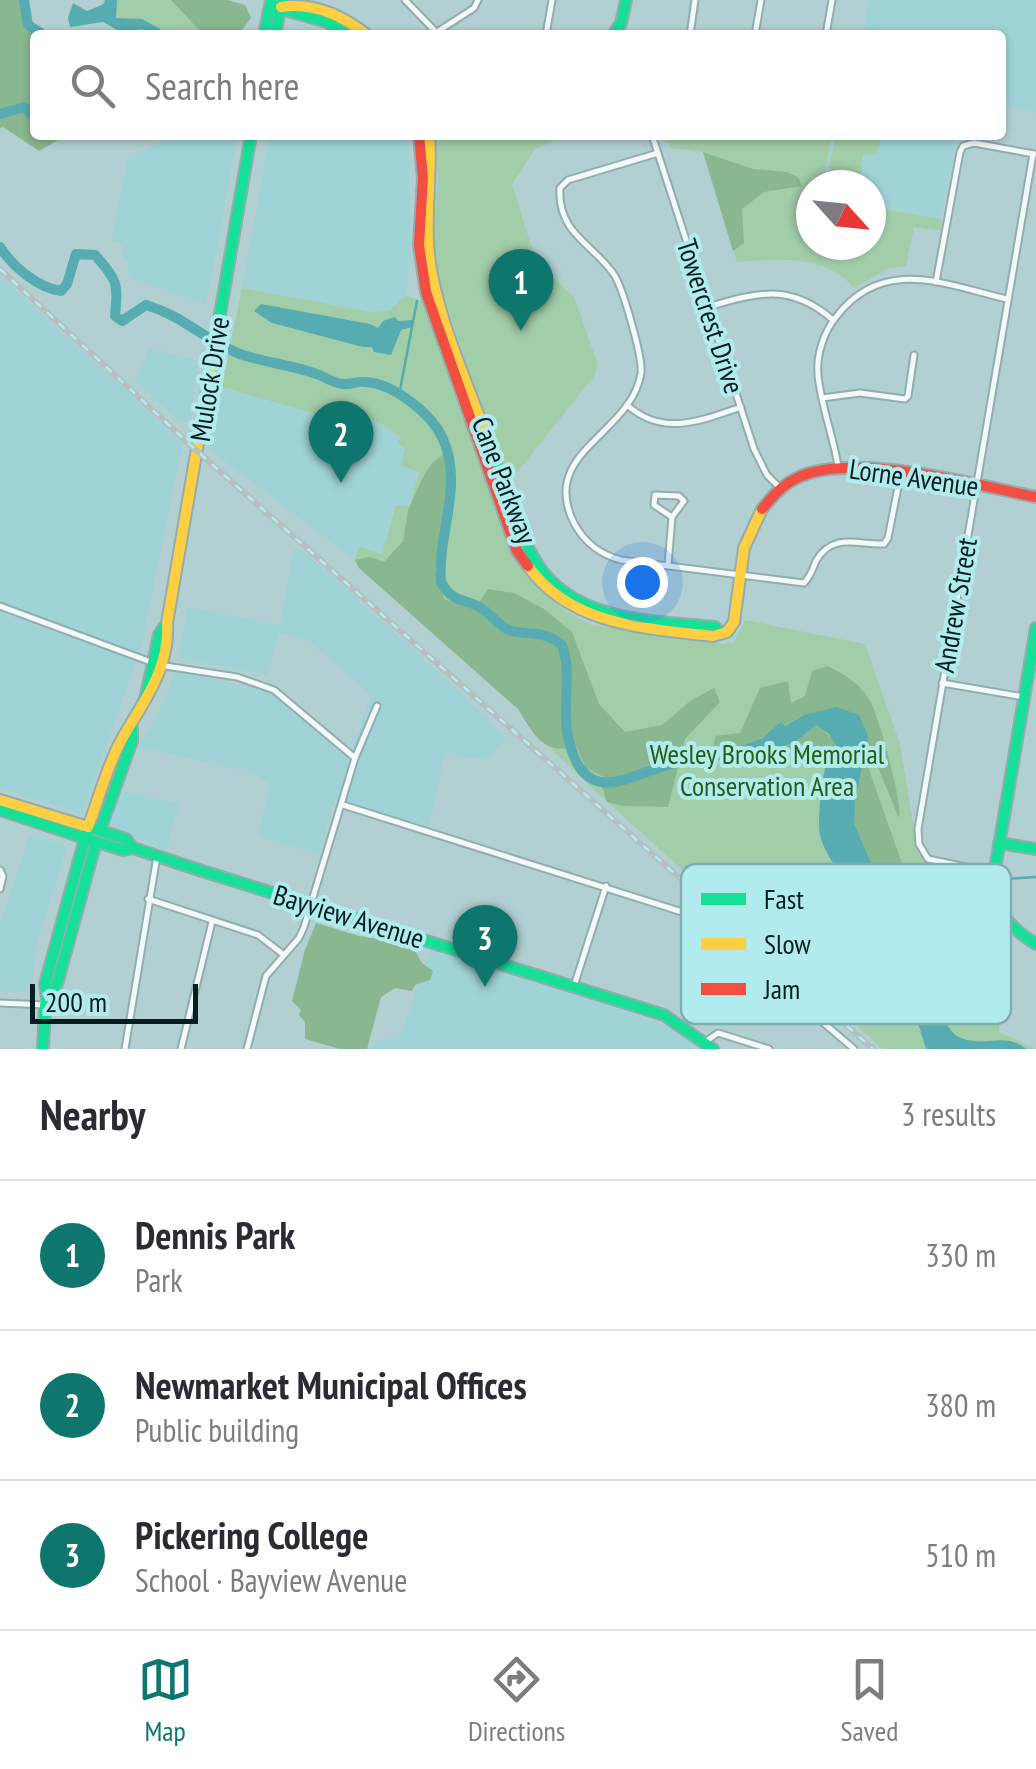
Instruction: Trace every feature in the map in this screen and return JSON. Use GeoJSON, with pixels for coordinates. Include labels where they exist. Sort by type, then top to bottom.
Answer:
{"type":"FeatureCollection","features":[{"type":"Feature","properties":{"kind":"main road"},"geometry":{"type":"LineString","coordinates":[[616,30],[626,0]]}},
{"type":"Feature","properties":{"kind":"main road"},"geometry":{"type":"LineString","coordinates":[[266,30],[276,4]]}},
{"type":"Feature","properties":{"kind":"main road"},"geometry":{"type":"LineString","coordinates":[[275,30],[276,4]]}},
{"type":"Feature","properties":{"kind":"main road"},"geometry":{"type":"LineString","coordinates":[[276,4],[286,13],[327,22],[341,30]]}},
{"type":"Feature","properties":{"kind":"main road"},"geometry":{"type":"LineString","coordinates":[[276,4],[332,13],[358,30]]}},
{"type":"Feature","properties":{"kind":"main road","name":"Mulock Drive"},"geometry":{"type":"LineString","coordinates":[[43,1049],[45,984],[92,834],[132,741],[132,728],[158,664],[159,635],[167,623],[250,140]]}},
{"type":"Feature","properties":{"kind":"main road","name":"Cane Parkway"},"geometry":{"type":"LineString","coordinates":[[419,140],[423,178],[419,246],[426,292],[523,561],[562,603],[584,614],[608,622],[713,636],[720,632],[716,627],[604,612],[586,605],[540,568],[521,533],[434,290],[428,244],[432,177],[429,140]]}},
{"type":"Feature","properties":{"kind":"main road","name":"Lorne Avenue"},"geometry":{"type":"LineString","coordinates":[[720,632],[733,627],[740,574],[758,516],[782,490],[814,470],[866,466],[1036,497]]}},
{"type":"Feature","properties":{"kind":"main road"},"geometry":{"type":"LineString","coordinates":[[996,864],[1036,628]]}},
{"type":"Feature","properties":{"kind":"main road"},"geometry":{"type":"LineString","coordinates":[[0,800],[92,834]]}},
{"type":"Feature","properties":{"kind":"main road"},"geometry":{"type":"LineString","coordinates":[[0,810],[92,834]]}},
{"type":"Feature","properties":{"kind":"main road","name":"Bayview Avenue"},"geometry":{"type":"LineString","coordinates":[[92,834],[126,840],[133,848],[157,856],[574,986],[678,1022],[709,1045]]}},
{"type":"Feature","properties":{"kind":"main road"},"geometry":{"type":"LineString","coordinates":[[999,843],[1036,850]]}},
{"type":"Feature","properties":{"kind":"main road"},"geometry":{"type":"LineString","coordinates":[[1011,926],[1036,944]]}},
{"type":"Feature","properties":{"kind":"street"},"geometry":{"type":"LineString","coordinates":[[405,0],[434,30]]}},
{"type":"Feature","properties":{"kind":"street"},"geometry":{"type":"LineString","coordinates":[[444,30],[474,8],[478,0]]}},
{"type":"Feature","properties":{"kind":"street"},"geometry":{"type":"LineString","coordinates":[[547,30],[552,0]]}},
{"type":"Feature","properties":{"kind":"street"},"geometry":{"type":"LineString","coordinates":[[691,30],[695,0]]}},
{"type":"Feature","properties":{"kind":"street"},"geometry":{"type":"LineString","coordinates":[[757,30],[762,0]]}},
{"type":"Feature","properties":{"kind":"street"},"geometry":{"type":"LineString","coordinates":[[827,30],[832,0]]}},
{"type":"Feature","properties":{"kind":"street","name":"Towercrest Drive"},"geometry":{"type":"LineString","coordinates":[[654,140],[759,461],[782,490]]}},
{"type":"Feature","properties":{"kind":"street"},"geometry":{"type":"LineString","coordinates":[[936,282],[964,146],[974,143],[1034,154]]}},
{"type":"Feature","properties":{"kind":"street"},"geometry":{"type":"LineString","coordinates":[[658,153],[568,180],[559,193],[576,237],[615,276],[638,346],[640,375],[626,404],[570,469],[564,486],[566,502],[578,529],[594,548],[615,558],[804,583],[833,544],[848,540],[884,544],[901,472]]}},
{"type":"Feature","properties":{"kind":"street","name":"Andrew Street"},"geometry":{"type":"LineString","coordinates":[[952,864],[928,859],[918,844],[918,818],[1034,154]]}},
{"type":"Feature","properties":{"kind":"street"},"geometry":{"type":"LineString","coordinates":[[838,466],[818,376],[819,354],[833,320],[864,292],[888,279],[936,282],[1008,300]]}},
{"type":"Feature","properties":{"kind":"street"},"geometry":{"type":"LineString","coordinates":[[708,307],[774,292],[819,308],[833,320]]}},
{"type":"Feature","properties":{"kind":"street"},"geometry":{"type":"LineString","coordinates":[[822,398],[860,393],[905,399],[914,356]]}},
{"type":"Feature","properties":{"kind":"street"},"geometry":{"type":"LineString","coordinates":[[626,404],[643,416],[670,425],[691,424],[741,408]]}},
{"type":"Feature","properties":{"kind":"street"},"geometry":{"type":"LineString","coordinates":[[668,566],[672,517],[684,506],[683,498],[655,496],[654,505],[672,517]]}},
{"type":"Feature","properties":{"kind":"street"},"geometry":{"type":"LineString","coordinates":[[0,606],[158,664],[236,678],[274,690],[355,758]]}},
{"type":"Feature","properties":{"kind":"street"},"geometry":{"type":"LineString","coordinates":[[942,683],[1024,697]]}},
{"type":"Feature","properties":{"kind":"street"},"geometry":{"type":"LineString","coordinates":[[247,1049],[266,976],[299,938],[355,758],[377,706]]}},
{"type":"Feature","properties":{"kind":"street"},"geometry":{"type":"LineString","coordinates":[[342,805],[681,912]]}},
{"type":"Feature","properties":{"kind":"street"},"geometry":{"type":"LineString","coordinates":[[125,1049],[157,856]]}},
{"type":"Feature","properties":{"kind":"street"},"geometry":{"type":"LineString","coordinates":[[0,870],[4,876],[0,889]]}},
{"type":"Feature","properties":{"kind":"street"},"geometry":{"type":"LineString","coordinates":[[574,986],[606,886]]}},
{"type":"Feature","properties":{"kind":"street"},"geometry":{"type":"LineString","coordinates":[[148,900],[258,934],[284,955]]}},
{"type":"Feature","properties":{"kind":"street"},"geometry":{"type":"LineString","coordinates":[[181,1049],[212,922]]}},
{"type":"Feature","properties":{"kind":"street"},"geometry":{"type":"LineString","coordinates":[[0,1003],[46,1002]]}},
{"type":"Feature","properties":{"kind":"street"},"geometry":{"type":"LineString","coordinates":[[825,1024],[854,1049]]}},
{"type":"Feature","properties":{"kind":"street"},"geometry":{"type":"LineString","coordinates":[[709,1045],[722,1034],[769,1049]]}},
{"type":"Feature","properties":{"kind":"shaded area"},"geometry":{"type":"Polygon","coordinates":[[[105,0],[117,0],[116,18],[142,19],[160,30],[117,30],[103,22],[70,27],[68,18],[73,3],[87,11],[105,0]]]}},
{"type":"Feature","properties":{"kind":"shaded area"},"geometry":{"type":"Polygon","coordinates":[[[869,0],[1036,0],[1036,113],[1006,105],[1006,30],[864,30],[869,0]]]}},
{"type":"Feature","properties":{"kind":"shaded area"},"geometry":{"type":"Polygon","coordinates":[[[165,140],[237,140],[206,305],[129,278],[128,260],[123,261],[123,243],[111,241],[128,158],[165,140]]]}},
{"type":"Feature","properties":{"kind":"shaded area"},"geometry":{"type":"Polygon","coordinates":[[[269,140],[408,140],[411,254],[406,296],[388,311],[370,312],[242,288],[269,140]]]}},
{"type":"Feature","properties":{"kind":"shaded area"},"geometry":{"type":"Polygon","coordinates":[[[831,140],[955,140],[941,219],[886,210],[886,170],[826,170],[831,140]]]}},
{"type":"Feature","properties":{"kind":"shaded area"},"geometry":{"type":"Polygon","coordinates":[[[0,276],[183,443],[141,647],[82,814],[0,788],[0,276]]]}},
{"type":"Feature","properties":{"kind":"shaded area"},"geometry":{"type":"Polygon","coordinates":[[[261,304],[378,328],[383,321],[395,317],[398,321],[413,320],[412,327],[401,330],[391,355],[272,323],[254,311],[261,304]]]}},
{"type":"Feature","properties":{"kind":"shaded area"},"geometry":{"type":"Polygon","coordinates":[[[150,348],[199,361],[189,423],[179,421],[135,380],[150,348]]]}},
{"type":"Feature","properties":{"kind":"shaded area"},"geometry":{"type":"Polygon","coordinates":[[[222,387],[316,414],[356,409],[401,438],[419,472],[410,507],[395,506],[382,554],[360,547],[355,560],[209,449],[222,387]]]}},
{"type":"Feature","properties":{"kind":"shaded area"},"geometry":{"type":"Polygon","coordinates":[[[294,547],[350,592],[506,739],[488,759],[445,753],[429,827],[335,799],[319,855],[258,836],[270,784],[254,773],[139,747],[165,700],[174,670],[271,693],[348,759],[371,695],[309,641],[279,633],[267,675],[178,658],[188,607],[280,625],[294,547]]]}},
{"type":"Feature","properties":{"kind":"shaded area"},"geometry":{"type":"Polygon","coordinates":[[[837,707],[859,715],[868,736],[854,824],[872,864],[834,864],[823,845],[820,811],[824,771],[836,754],[829,734],[816,725],[797,741],[759,756],[750,749],[781,722],[785,726],[804,715],[837,707]]]}},
{"type":"Feature","properties":{"kind":"shaded area"},"geometry":{"type":"Polygon","coordinates":[[[118,790],[179,804],[167,850],[112,830],[107,823],[118,790]]]}},
{"type":"Feature","properties":{"kind":"shaded area"},"geometry":{"type":"Polygon","coordinates":[[[30,835],[67,846],[36,947],[32,992],[0,991],[0,925],[30,835]]]}},
{"type":"Feature","properties":{"kind":"shaded area"},"geometry":{"type":"Polygon","coordinates":[[[432,946],[672,1027],[700,1049],[368,1049],[376,1042],[401,1035],[432,946]]]}},
{"type":"Feature","properties":{"kind":"shaded area"},"geometry":{"type":"Polygon","coordinates":[[[918,1024],[946,1024],[961,1038],[1010,1041],[1027,1049],[926,1049],[918,1024]]]}},
{"type":"Feature","properties":{"kind":"green space"},"geometry":{"type":"Polygon","coordinates":[[[0,0],[25,0],[25,13],[38,30],[30,30],[30,140],[58,140],[39,151],[0,128],[0,0]]]}},
{"type":"Feature","properties":{"kind":"green space"},"geometry":{"type":"Polygon","coordinates":[[[102,0],[171,0],[201,30],[116,30],[107,24],[102,0]]]}},
{"type":"Feature","properties":{"kind":"green space"},"geometry":{"type":"Polygon","coordinates":[[[171,0],[227,0],[245,5],[251,18],[242,30],[199,30],[171,0]]]}},
{"type":"Feature","properties":{"kind":"green space"},"geometry":{"type":"Polygon","coordinates":[[[434,140],[556,140],[535,149],[512,184],[536,261],[574,297],[598,365],[594,376],[507,485],[439,282],[433,242],[438,176],[434,140]]]}},
{"type":"Feature","properties":{"kind":"green space"},"geometry":{"type":"Polygon","coordinates":[[[666,140],[831,140],[826,170],[796,170],[796,260],[886,260],[886,210],[941,219],[941,231],[914,227],[906,266],[889,268],[854,288],[829,269],[815,264],[784,260],[737,262],[703,152],[671,148],[666,140]]]}},
{"type":"Feature","properties":{"kind":"green space"},"geometry":{"type":"Polygon","coordinates":[[[834,140],[879,140],[875,155],[863,154],[860,170],[829,170],[834,140]]]}},
{"type":"Feature","properties":{"kind":"green space"},"geometry":{"type":"Polygon","coordinates":[[[703,152],[753,169],[796,176],[796,187],[764,192],[742,209],[744,243],[733,251],[703,152]]]}},
{"type":"Feature","properties":{"kind":"green space","name":"Wesley Brooks Memorial Conservation Area"},"geometry":{"type":"Polygon","coordinates":[[[242,288],[370,312],[388,311],[406,296],[425,302],[507,538],[523,572],[565,611],[591,625],[724,644],[734,642],[745,620],[865,644],[900,744],[918,852],[932,864],[681,864],[681,868],[532,731],[518,709],[359,568],[355,560],[359,547],[382,554],[396,505],[410,506],[419,472],[401,466],[405,449],[398,443],[401,437],[356,409],[316,414],[222,387],[242,288]]]}},
{"type":"Feature","properties":{"kind":"green space"},"geometry":{"type":"Polygon","coordinates":[[[447,452],[447,510],[435,569],[444,599],[475,609],[488,589],[514,593],[544,609],[572,632],[599,704],[625,732],[662,725],[690,701],[714,688],[720,702],[685,739],[668,807],[607,802],[602,787],[606,778],[586,768],[576,746],[556,748],[541,741],[518,709],[359,568],[355,560],[370,557],[384,562],[403,541],[408,510],[422,479],[432,463],[447,452]]]}},
{"type":"Feature","properties":{"kind":"green space"},"geometry":{"type":"Polygon","coordinates":[[[827,666],[845,675],[865,693],[873,707],[894,778],[899,818],[874,758],[868,767],[902,864],[871,864],[854,824],[853,803],[868,736],[804,715],[756,741],[750,749],[713,751],[715,736],[740,733],[760,688],[788,681],[791,703],[805,696],[812,671],[827,666]]]}},
{"type":"Feature","properties":{"kind":"green space"},"geometry":{"type":"Polygon","coordinates":[[[816,725],[831,737],[836,749],[836,754],[822,766],[799,757],[785,746],[816,725]]]}},
{"type":"Feature","properties":{"kind":"green space"},"geometry":{"type":"Polygon","coordinates":[[[316,923],[413,947],[422,963],[433,971],[430,980],[415,985],[412,991],[395,988],[381,997],[367,1049],[340,1049],[305,1039],[301,1010],[292,1001],[316,923]]]}},
{"type":"Feature","properties":{"kind":"green space","name":"Wesley Brooks Memorial Conservation Area"},"geometry":{"type":"Polygon","coordinates":[[[855,1024],[999,1024],[999,1032],[1036,1049],[883,1049],[855,1024]]]}},
{"type":"Feature","properties":{"kind":"waterway"},"geometry":{"type":"LineString","coordinates":[[24,0],[28,25],[36,30]]}},
{"type":"Feature","properties":{"kind":"waterway"},"geometry":{"type":"LineString","coordinates":[[0,114],[24,107],[30,113]]}},
{"type":"Feature","properties":{"kind":"waterway"},"geometry":{"type":"LineString","coordinates":[[0,247],[26,275],[61,291],[76,254],[95,255],[115,283],[115,316],[122,321],[146,305],[172,315],[240,354],[339,383],[376,384],[421,410],[443,439],[451,474],[441,582],[454,597],[481,608],[507,629],[540,634],[562,645],[567,668],[568,737],[576,761],[586,775],[612,782],[678,762],[761,744]]}},
{"type":"Feature","properties":{"kind":"waterway"},"geometry":{"type":"LineString","coordinates":[[399,395],[417,301]]}},
{"type":"Feature","properties":{"kind":"waterway"},"geometry":{"type":"LineString","coordinates":[[1011,879],[1036,877]]}},
{"type":"Feature","properties":{"kind":"railway"},"geometry":{"type":"LineString","coordinates":[[0,269],[197,451],[681,879]]}},
{"type":"Feature","properties":{"kind":"railway"},"geometry":{"type":"LineString","coordinates":[[845,1024],[873,1049]]}},
{"type":"Feature","properties":{"kind":"traffic: fast"},"geometry":{"type":"LineString","coordinates":[[265,30],[271,0]]}},
{"type":"Feature","properties":{"kind":"traffic: fast"},"geometry":{"type":"LineString","coordinates":[[276,30],[282,0]]}},
{"type":"Feature","properties":{"kind":"traffic: fast"},"geometry":{"type":"LineString","coordinates":[[616,30],[626,0]]}},
{"type":"Feature","properties":{"kind":"traffic: fast"},"geometry":{"type":"LineString","coordinates":[[270,6],[327,22],[341,30]]}},
{"type":"Feature","properties":{"kind":"traffic: fast"},"geometry":{"type":"LineString","coordinates":[[212,361],[250,140]]}},
{"type":"Feature","properties":{"kind":"traffic: fast"},"geometry":{"type":"LineString","coordinates":[[491,449],[523,538],[554,584],[573,598],[618,615],[715,627],[720,632]]}},
{"type":"Feature","properties":{"kind":"traffic: fast"},"geometry":{"type":"LineString","coordinates":[[145,700],[159,635],[167,623]]}},
{"type":"Feature","properties":{"kind":"traffic: fast"},"geometry":{"type":"LineString","coordinates":[[996,864],[1036,628]]}},
{"type":"Feature","properties":{"kind":"traffic: fast"},"geometry":{"type":"LineString","coordinates":[[100,830],[132,741],[132,728]]}},
{"type":"Feature","properties":{"kind":"traffic: fast"},"geometry":{"type":"LineString","coordinates":[[0,810],[85,838],[45,984],[47,999]]}},
{"type":"Feature","properties":{"kind":"traffic: fast"},"geometry":{"type":"LineString","coordinates":[[133,848],[123,850],[85,838],[88,827],[126,839],[133,848],[199,870],[664,1015],[713,1049]]}},
{"type":"Feature","properties":{"kind":"traffic: fast"},"geometry":{"type":"LineString","coordinates":[[47,999],[57,984],[96,842]]}},
{"type":"Feature","properties":{"kind":"traffic: fast"},"geometry":{"type":"LineString","coordinates":[[999,843],[1036,849]]}},
{"type":"Feature","properties":{"kind":"traffic: fast"},"geometry":{"type":"LineString","coordinates":[[1011,924],[1036,944]]}},
{"type":"Feature","properties":{"kind":"traffic: fast"},"geometry":{"type":"LineString","coordinates":[[43,1049],[45,1005]]}},
{"type":"Feature","properties":{"kind":"traffic: slow"},"geometry":{"type":"LineString","coordinates":[[281,7],[327,12],[360,30]]}},
{"type":"Feature","properties":{"kind":"traffic: slow"},"geometry":{"type":"LineString","coordinates":[[429,140],[428,230],[436,294],[491,449]]}},
{"type":"Feature","properties":{"kind":"traffic: slow"},"geometry":{"type":"LineString","coordinates":[[0,800],[88,827],[112,760],[154,684],[164,655],[212,361]]}},
{"type":"Feature","properties":{"kind":"traffic: slow"},"geometry":{"type":"LineString","coordinates":[[528,566],[546,586],[588,612],[636,626],[713,636],[727,632],[734,622],[744,548],[762,509]]}},
{"type":"Feature","properties":{"kind":"traffic: jam"},"geometry":{"type":"LineString","coordinates":[[419,140],[423,178],[419,245],[426,292],[517,551],[528,566]]}},
{"type":"Feature","properties":{"kind":"traffic: jam"},"geometry":{"type":"LineString","coordinates":[[762,509],[797,478],[849,468],[915,473],[1036,497]]}},
{"type":"Feature","properties":{"kind":"place","name":"Dennis Park"},"geometry":{"type":"Point","coordinates":[521,331]}},
{"type":"Feature","properties":{"kind":"place","name":"Newmarket Municipal Offices"},"geometry":{"type":"Point","coordinates":[341,483]}},
{"type":"Feature","properties":{"kind":"place","name":"Pickering College"},"geometry":{"type":"Point","coordinates":[485,987]}}]}
